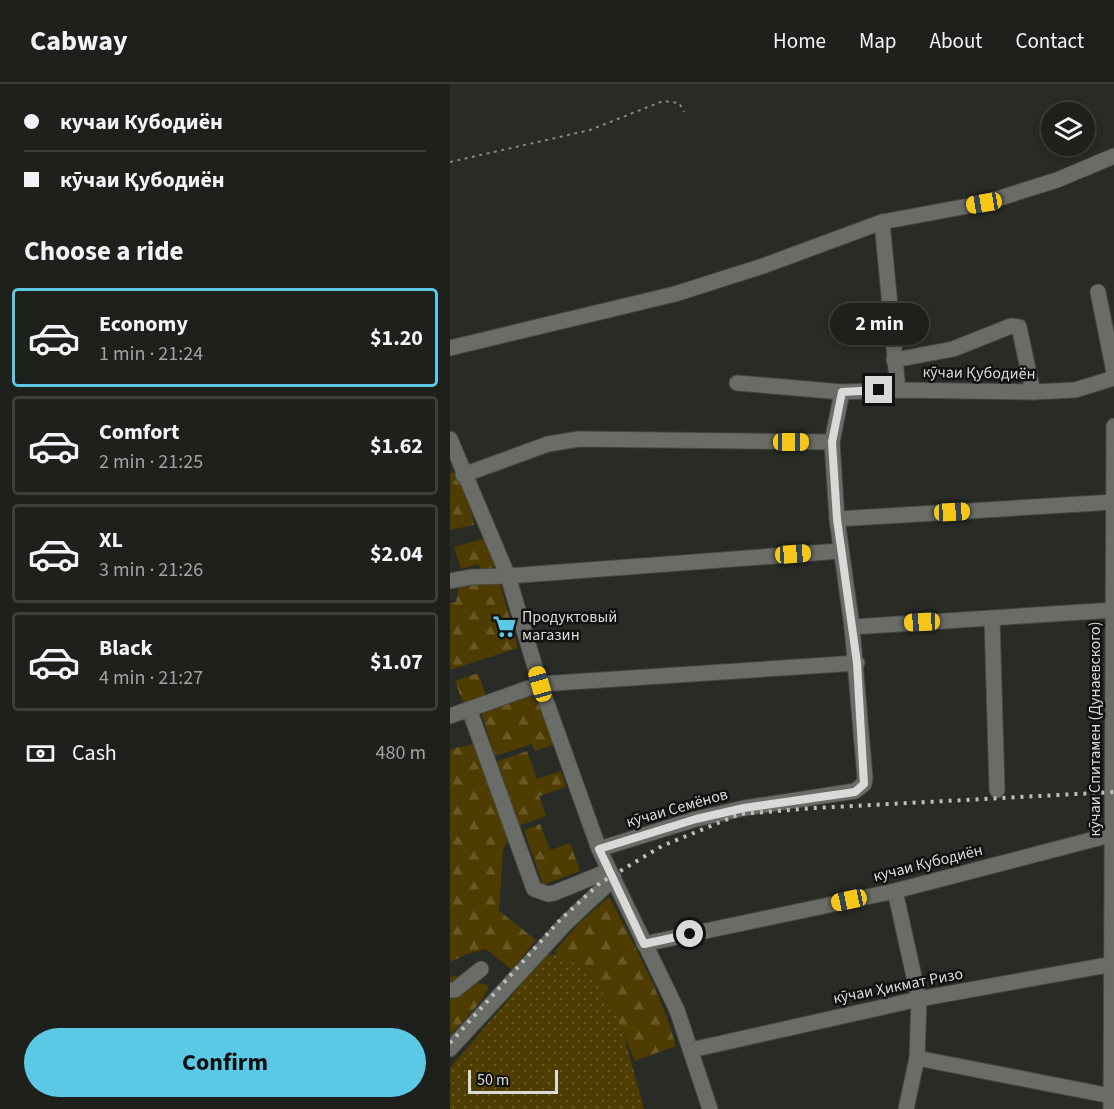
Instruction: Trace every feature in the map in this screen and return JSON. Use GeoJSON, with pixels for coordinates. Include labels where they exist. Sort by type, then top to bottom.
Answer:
{"type":"FeatureCollection","features":[{"type":"Feature","properties":{"kind":"street"},"geometry":{"type":"LineString","coordinates":[[450,348],[675,294],[762,266],[882,222],[984,203],[1057,180],[1114,156]]}},
{"type":"Feature","properties":{"kind":"street"},"geometry":{"type":"LineString","coordinates":[[882,222],[898,390]]}},
{"type":"Feature","properties":{"kind":"street"},"geometry":{"type":"LineString","coordinates":[[1098,292],[1109,319],[1114,372]]}},
{"type":"Feature","properties":{"kind":"street"},"geometry":{"type":"LineString","coordinates":[[894,360],[936,354],[1011,326],[1019,327],[1033,392]]}},
{"type":"Feature","properties":{"kind":"street","name":"кӯчаи Қубодиён"},"geometry":{"type":"LineString","coordinates":[[736,383],[842,392],[898,390],[1033,392],[1075,390],[1114,378]]}},
{"type":"Feature","properties":{"kind":"street"},"geometry":{"type":"LineString","coordinates":[[450,716],[540,684],[857,663],[840,551],[832,442],[842,392]]}},
{"type":"Feature","properties":{"kind":"street","name":"кӯчаи Спитамен (Дунаевского)"},"geometry":{"type":"LineString","coordinates":[[1111,1102],[1114,834],[1114,426]]}},
{"type":"Feature","properties":{"kind":"street"},"geometry":{"type":"LineString","coordinates":[[450,439],[508,576],[540,684],[599,849],[676,1010],[710,1109]]}},
{"type":"Feature","properties":{"kind":"street"},"geometry":{"type":"LineString","coordinates":[[464,475],[539,447],[579,439],[832,442]]}},
{"type":"Feature","properties":{"kind":"street"},"geometry":{"type":"LineString","coordinates":[[837,519],[1113,502]]}},
{"type":"Feature","properties":{"kind":"street"},"geometry":{"type":"LineString","coordinates":[[450,581],[480,576],[508,576],[840,551]]}},
{"type":"Feature","properties":{"kind":"street"},"geometry":{"type":"LineString","coordinates":[[852,627],[1114,609]]}},
{"type":"Feature","properties":{"kind":"street"},"geometry":{"type":"LineString","coordinates":[[992,618],[997,790]]}},
{"type":"Feature","properties":{"kind":"street","name":"кӯчаи Семёнов"},"geometry":{"type":"LineString","coordinates":[[599,849],[696,819],[744,808],[855,792],[864,784],[865,778],[857,663]]}},
{"type":"Feature","properties":{"kind":"street"},"geometry":{"type":"LineString","coordinates":[[469,709],[534,889],[548,894],[554,893],[611,875]]}},
{"type":"Feature","properties":{"kind":"street","name":"кучаи Кубодиён"},"geometry":{"type":"LineString","coordinates":[[644,944],[895,891],[1114,834]]}},
{"type":"Feature","properties":{"kind":"street"},"geometry":{"type":"LineString","coordinates":[[450,1049],[611,875]]}},
{"type":"Feature","properties":{"kind":"street"},"geometry":{"type":"LineString","coordinates":[[895,891],[919,999],[917,1058],[906,1109]]}},
{"type":"Feature","properties":{"kind":"street","name":"кӯчаи Ҳикмат Ризо"},"geometry":{"type":"LineString","coordinates":[[691,1050],[919,999],[1113,964]]}},
{"type":"Feature","properties":{"kind":"street"},"geometry":{"type":"LineString","coordinates":[[450,990],[455,990],[481,969]]}},
{"type":"Feature","properties":{"kind":"street"},"geometry":{"type":"LineString","coordinates":[[917,1058],[1111,1102]]}},
{"type":"Feature","properties":{"kind":"path"},"geometry":{"type":"LineString","coordinates":[[450,162],[590,130],[663,100],[680,103],[684,111]]}},
{"type":"Feature","properties":{"kind":"green space"},"geometry":{"type":"Polygon","coordinates":[[[464,470],[474,525],[450,530],[450,473],[464,470]]]}},
{"type":"Feature","properties":{"kind":"green space"},"geometry":{"type":"Polygon","coordinates":[[[489,537],[498,566],[481,571],[478,564],[461,569],[454,547],[489,537]]]}},
{"type":"Feature","properties":{"kind":"green space"},"geometry":{"type":"Polygon","coordinates":[[[499,580],[518,648],[450,670],[450,603],[456,602],[460,581],[499,580]]]}},
{"type":"Feature","properties":{"kind":"green space"},"geometry":{"type":"Polygon","coordinates":[[[478,673],[486,695],[463,703],[455,681],[478,673]]]}},
{"type":"Feature","properties":{"kind":"green space"},"geometry":{"type":"Polygon","coordinates":[[[535,690],[554,745],[535,751],[532,744],[495,756],[481,713],[517,701],[515,697],[535,690]]]}},
{"type":"Feature","properties":{"kind":"green space"},"geometry":{"type":"Polygon","coordinates":[[[474,744],[512,832],[503,850],[499,911],[536,940],[512,970],[486,949],[450,962],[450,749],[474,744]]]}},
{"type":"Feature","properties":{"kind":"green space"},"geometry":{"type":"Polygon","coordinates":[[[527,751],[537,779],[561,771],[566,787],[539,796],[546,816],[518,826],[496,762],[527,751]]]}},
{"type":"Feature","properties":{"kind":"green space"},"geometry":{"type":"Polygon","coordinates":[[[540,824],[550,850],[570,843],[580,871],[543,885],[524,830],[540,824]]]}},
{"type":"Feature","properties":{"kind":"green space"},"geometry":{"type":"Polygon","coordinates":[[[609,897],[655,988],[676,1046],[635,1061],[613,1011],[597,984],[586,972],[554,952],[579,923],[609,897]]]}},
{"type":"Feature","properties":{"kind":"green space"},"geometry":{"type":"Polygon","coordinates":[[[601,951],[644,1109],[450,1109],[450,1068],[546,955],[601,951]]]}},
{"type":"Feature","properties":{"kind":"green space"},"geometry":{"type":"Polygon","coordinates":[[[457,976],[489,986],[482,1000],[450,1036],[450,977],[457,976]]]}},
{"type":"Feature","properties":{"kind":"railway"},"geometry":{"type":"LineString","coordinates":[[450,1043],[560,920],[600,883],[662,846],[740,814],[1114,792]]}},
{"type":"Feature","properties":{"kind":"place","name":"Продуктовый магазин"},"geometry":{"type":"Point","coordinates":[504,626]}},
{"type":"Feature","properties":{"kind":"route"},"geometry":{"type":"LineString","coordinates":[[690,934],[644,944],[599,849],[696,819],[744,808],[855,792],[864,784],[857,663],[840,551],[832,442],[842,392],[879,390]]}}]}
